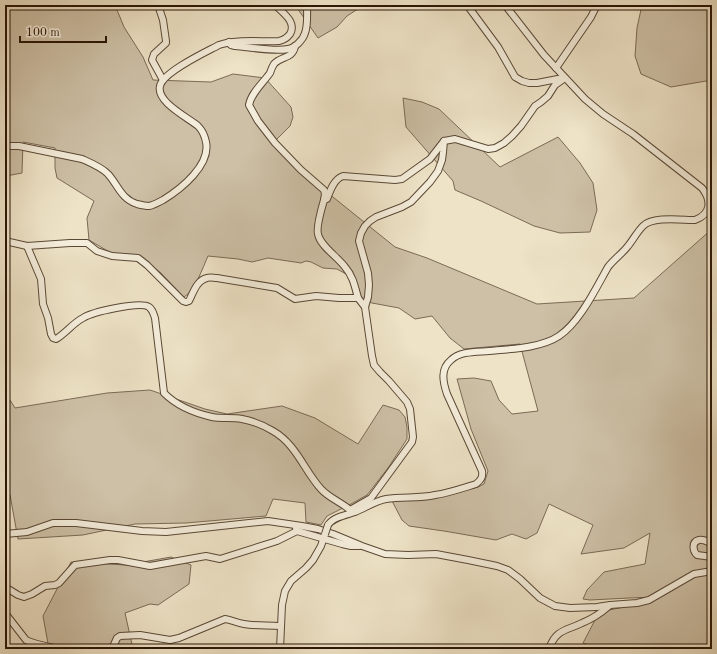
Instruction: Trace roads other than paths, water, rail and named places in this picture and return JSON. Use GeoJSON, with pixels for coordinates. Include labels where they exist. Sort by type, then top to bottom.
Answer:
{"type":"FeatureCollection","features":[{"type":"Feature","properties":{"kind":"street"},"geometry":{"type":"LineString","coordinates":[[158,5],[163,20],[166,43],[154,54],[152,60],[163,80]]}},
{"type":"Feature","properties":{"kind":"street"},"geometry":{"type":"LineString","coordinates":[[5,147],[20,146],[86,161],[104,170],[124,197],[144,206],[156,204],[172,195],[186,182],[202,163],[207,149],[205,138],[198,127],[171,106],[161,96],[160,86],[163,80],[185,64],[219,45],[229,42],[279,41],[287,38],[292,29],[292,24],[286,14],[275,5]]}},
{"type":"Feature","properties":{"kind":"street"},"geometry":{"type":"LineString","coordinates":[[229,42],[231,45],[235,46],[288,50],[295,46],[304,37],[306,32],[307,5]]}},
{"type":"Feature","properties":{"kind":"street"},"geometry":{"type":"LineString","coordinates":[[467,5],[498,46],[516,77],[529,83],[565,78]]}},
{"type":"Feature","properties":{"kind":"street"},"geometry":{"type":"LineString","coordinates":[[280,649],[280,626],[285,591],[291,581],[313,560],[321,546],[328,525],[331,521],[384,499],[435,496],[476,484],[483,477],[482,471],[447,394],[443,381],[446,365],[459,355],[527,347],[553,340],[560,336],[575,322],[612,261],[628,247],[644,225],[656,220],[695,220],[705,214],[708,209],[709,202],[707,194],[702,188],[633,134],[603,114],[585,99],[544,54],[505,5]]}},
{"type":"Feature","properties":{"kind":"street"},"geometry":{"type":"LineString","coordinates":[[556,68],[597,5]]}},
{"type":"Feature","properties":{"kind":"street"},"geometry":{"type":"LineString","coordinates":[[295,46],[293,52],[289,56],[275,64],[252,97],[249,105],[258,121],[275,143],[301,170],[324,190],[324,200],[317,227],[318,235],[322,242],[351,274],[358,298],[365,307]]}},
{"type":"Feature","properties":{"kind":"street"},"geometry":{"type":"LineString","coordinates":[[324,200],[327,199],[337,180],[343,176],[394,180],[402,179],[430,159],[444,141],[454,140],[488,149],[494,148],[512,136],[535,106],[542,102],[555,85],[565,78]]}},
{"type":"Feature","properties":{"kind":"street"},"geometry":{"type":"LineString","coordinates":[[351,512],[371,498],[412,442],[414,437],[410,410],[407,402],[374,365],[365,307],[369,285],[368,273],[360,241],[361,233],[370,221],[376,217],[411,202],[430,182],[438,170],[442,160],[444,141]]}},
{"type":"Feature","properties":{"kind":"street"},"geometry":{"type":"LineString","coordinates":[[5,241],[27,246],[87,243],[97,251],[105,254],[138,258],[183,301],[186,302],[200,282],[203,279],[208,278],[277,288],[295,299],[316,296],[358,298]]}},
{"type":"Feature","properties":{"kind":"street"},"geometry":{"type":"LineString","coordinates":[[27,246],[41,279],[43,304],[48,318],[50,334],[53,338],[56,339],[82,318],[90,315],[130,305],[148,306],[153,311],[155,318],[164,393],[171,400],[189,410],[213,417],[241,418],[257,423],[274,432],[287,441],[320,489],[327,496],[343,504],[351,512]]}},
{"type":"Feature","properties":{"kind":"street"},"geometry":{"type":"LineString","coordinates":[[5,534],[27,532],[53,523],[76,523],[142,531],[166,532],[268,521],[296,528],[351,546],[362,546]]}},
{"type":"Feature","properties":{"kind":"street"},"geometry":{"type":"LineString","coordinates":[[5,587],[24,597],[45,586],[59,583],[75,565],[110,560],[150,566],[206,556],[220,559],[277,541],[296,528],[318,529],[385,554],[436,554],[497,566],[508,570],[540,598],[555,606],[570,608],[637,603],[649,600],[694,574],[712,571]]}},
{"type":"Feature","properties":{"kind":"street"},"geometry":{"type":"LineString","coordinates":[[712,544],[704,540],[699,540],[695,542],[693,547],[694,552],[697,555],[712,557]]}},
{"type":"Feature","properties":{"kind":"street"},"geometry":{"type":"LineString","coordinates":[[549,649],[552,641],[561,632],[602,612],[610,605]]}},
{"type":"Feature","properties":{"kind":"street"},"geometry":{"type":"LineString","coordinates":[[5,613],[26,640],[58,649]]}},
{"type":"Feature","properties":{"kind":"street"},"geometry":{"type":"LineString","coordinates":[[112,649],[120,636],[140,636],[170,640],[225,620],[230,620],[241,624],[280,626]]}}]}
